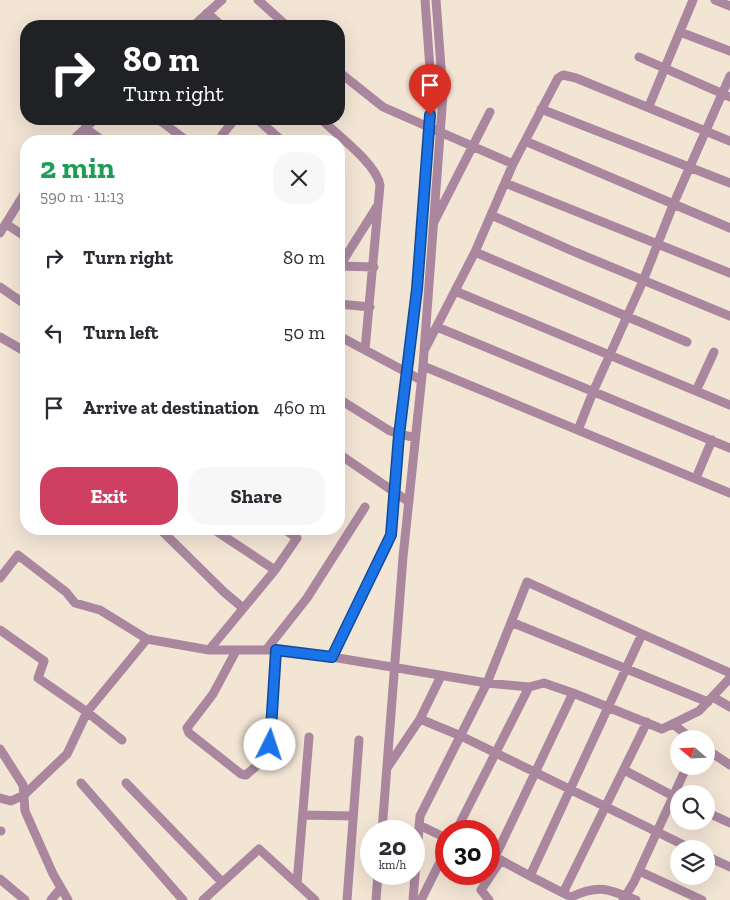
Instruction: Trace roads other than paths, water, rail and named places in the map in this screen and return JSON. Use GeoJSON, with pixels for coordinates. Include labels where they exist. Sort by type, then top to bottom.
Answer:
{"type":"FeatureCollection","features":[{"type":"Feature","properties":{"kind":"street"},"geometry":{"type":"LineString","coordinates":[[200,20],[222,0]]}},
{"type":"Feature","properties":{"kind":"street"},"geometry":{"type":"LineString","coordinates":[[258,0],[280,20]]}},
{"type":"Feature","properties":{"kind":"street"},"geometry":{"type":"LineString","coordinates":[[383,820],[407,436],[414,376],[423,366],[432,227],[434,130],[425,0]]}},
{"type":"Feature","properties":{"kind":"street"},"geometry":{"type":"LineString","coordinates":[[332,657],[388,545],[403,498],[407,436],[414,376],[417,289],[434,130],[443,94],[436,0]]}},
{"type":"Feature","properties":{"kind":"street"},"geometry":{"type":"LineString","coordinates":[[649,106],[666,70],[693,0]]}},
{"type":"Feature","properties":{"kind":"street"},"geometry":{"type":"LineString","coordinates":[[715,0],[730,6]]}},
{"type":"Feature","properties":{"kind":"street"},"geometry":{"type":"LineString","coordinates":[[207,13],[215,20]]}},
{"type":"Feature","properties":{"kind":"street"},"geometry":{"type":"LineString","coordinates":[[680,32],[730,52]]}},
{"type":"Feature","properties":{"kind":"street"},"geometry":{"type":"LineString","coordinates":[[639,57],[726,96]]}},
{"type":"Feature","properties":{"kind":"street"},"geometry":{"type":"LineString","coordinates":[[424,350],[438,327],[475,252],[513,164],[553,86],[563,75],[576,78],[649,106],[730,141]]}},
{"type":"Feature","properties":{"kind":"street"},"geometry":{"type":"LineString","coordinates":[[578,430],[659,244],[673,204],[707,131],[726,96],[730,76]]}},
{"type":"Feature","properties":{"kind":"street"},"geometry":{"type":"LineString","coordinates":[[345,77],[383,107],[513,164]]}},
{"type":"Feature","properties":{"kind":"street"},"geometry":{"type":"LineString","coordinates":[[541,109],[730,183]]}},
{"type":"Feature","properties":{"kind":"street"},"geometry":{"type":"LineString","coordinates":[[432,227],[490,112]]}},
{"type":"Feature","properties":{"kind":"street"},"geometry":{"type":"LineString","coordinates":[[78,135],[88,125]]}},
{"type":"Feature","properties":{"kind":"street"},"geometry":{"type":"LineString","coordinates":[[166,125],[179,135]]}},
{"type":"Feature","properties":{"kind":"street"},"geometry":{"type":"LineString","coordinates":[[222,135],[230,125]]}},
{"type":"Feature","properties":{"kind":"street"},"geometry":{"type":"LineString","coordinates":[[265,125],[275,135]]}},
{"type":"Feature","properties":{"kind":"street"},"geometry":{"type":"LineString","coordinates":[[327,125],[337,135]]}},
{"type":"Feature","properties":{"kind":"street"},"geometry":{"type":"LineString","coordinates":[[85,128],[95,135]]}},
{"type":"Feature","properties":{"kind":"street"},"geometry":{"type":"LineString","coordinates":[[525,141],[730,228]]}},
{"type":"Feature","properties":{"kind":"street"},"geometry":{"type":"LineString","coordinates":[[345,143],[378,176],[379,203],[365,350]]}},
{"type":"Feature","properties":{"kind":"street"},"geometry":{"type":"LineString","coordinates":[[505,183],[730,273]]}},
{"type":"Feature","properties":{"kind":"street"},"geometry":{"type":"LineString","coordinates":[[0,233],[20,201]]}},
{"type":"Feature","properties":{"kind":"street"},"geometry":{"type":"LineString","coordinates":[[345,257],[379,203]]}},
{"type":"Feature","properties":{"kind":"street"},"geometry":{"type":"LineString","coordinates":[[491,215],[643,281],[729,314]]}},
{"type":"Feature","properties":{"kind":"street"},"geometry":{"type":"LineString","coordinates":[[6,224],[20,233]]}},
{"type":"Feature","properties":{"kind":"street"},"geometry":{"type":"LineString","coordinates":[[475,252],[687,342]]}},
{"type":"Feature","properties":{"kind":"street"},"geometry":{"type":"LineString","coordinates":[[345,267],[374,267]]}},
{"type":"Feature","properties":{"kind":"street"},"geometry":{"type":"LineString","coordinates":[[0,288],[20,301]]}},
{"type":"Feature","properties":{"kind":"street"},"geometry":{"type":"LineString","coordinates":[[455,291],[730,405]]}},
{"type":"Feature","properties":{"kind":"street"},"geometry":{"type":"LineString","coordinates":[[345,305],[370,307]]}},
{"type":"Feature","properties":{"kind":"street"},"geometry":{"type":"LineString","coordinates":[[438,327],[730,448]]}},
{"type":"Feature","properties":{"kind":"street"},"geometry":{"type":"LineString","coordinates":[[0,337],[20,349]]}},
{"type":"Feature","properties":{"kind":"street"},"geometry":{"type":"LineString","coordinates":[[345,339],[414,376]]}},
{"type":"Feature","properties":{"kind":"street"},"geometry":{"type":"LineString","coordinates":[[696,391],[714,352]]}},
{"type":"Feature","properties":{"kind":"street"},"geometry":{"type":"LineString","coordinates":[[423,366],[730,493]]}},
{"type":"Feature","properties":{"kind":"street"},"geometry":{"type":"LineString","coordinates":[[345,402],[380,426],[407,436]]}},
{"type":"Feature","properties":{"kind":"street"},"geometry":{"type":"LineString","coordinates":[[696,478],[712,440]]}},
{"type":"Feature","properties":{"kind":"street"},"geometry":{"type":"LineString","coordinates":[[345,458],[403,498]]}},
{"type":"Feature","properties":{"kind":"street"},"geometry":{"type":"LineString","coordinates":[[266,650],[308,598],[365,507]]}},
{"type":"Feature","properties":{"kind":"street"},"geometry":{"type":"LineString","coordinates":[[166,535],[243,608]]}},
{"type":"Feature","properties":{"kind":"street"},"geometry":{"type":"LineString","coordinates":[[223,535],[275,570]]}},
{"type":"Feature","properties":{"kind":"street"},"geometry":{"type":"LineString","coordinates":[[209,650],[275,570],[298,538],[293,535]]}},
{"type":"Feature","properties":{"kind":"street"},"geometry":{"type":"LineString","coordinates":[[0,578],[18,555],[66,592],[75,603],[100,610],[147,639],[209,650],[276,650],[332,657],[486,683],[529,687],[544,683],[662,729],[699,711],[730,678]]}},
{"type":"Feature","properties":{"kind":"street"},"geometry":{"type":"LineString","coordinates":[[420,820],[486,683],[527,582],[730,673]]}},
{"type":"Feature","properties":{"kind":"street"},"geometry":{"type":"LineString","coordinates":[[511,622],[625,669],[730,707]]}},
{"type":"Feature","properties":{"kind":"street"},"geometry":{"type":"LineString","coordinates":[[0,630],[44,661],[38,678],[87,712],[122,740]]}},
{"type":"Feature","properties":{"kind":"street"},"geometry":{"type":"LineString","coordinates":[[530,876],[607,706],[642,634]]}},
{"type":"Feature","properties":{"kind":"street"},"geometry":{"type":"LineString","coordinates":[[0,798],[11,801],[24,795],[67,754],[87,712],[147,639]]}},
{"type":"Feature","properties":{"kind":"street"},"geometry":{"type":"LineString","coordinates":[[236,651],[213,694],[187,728],[189,733],[246,776],[261,762],[270,745],[276,650]]}},
{"type":"Feature","properties":{"kind":"street"},"geometry":{"type":"LineString","coordinates":[[387,769],[420,720],[441,676]]}},
{"type":"Feature","properties":{"kind":"street"},"geometry":{"type":"LineString","coordinates":[[462,820],[529,687]]}},
{"type":"Feature","properties":{"kind":"street"},"geometry":{"type":"LineString","coordinates":[[500,846],[573,693]]}},
{"type":"Feature","properties":{"kind":"street"},"geometry":{"type":"LineString","coordinates":[[420,720],[461,736],[673,840]]}},
{"type":"Feature","properties":{"kind":"street"},"geometry":{"type":"LineString","coordinates":[[569,897],[606,807],[647,722]]}},
{"type":"Feature","properties":{"kind":"street"},"geometry":{"type":"LineString","coordinates":[[672,724],[680,730]]}},
{"type":"Feature","properties":{"kind":"street"},"geometry":{"type":"LineString","coordinates":[[297,884],[309,737]]}},
{"type":"Feature","properties":{"kind":"street"},"geometry":{"type":"LineString","coordinates":[[347,900],[359,740]]}},
{"type":"Feature","properties":{"kind":"street"},"geometry":{"type":"LineString","coordinates":[[0,749],[22,785],[25,811],[68,900]]}},
{"type":"Feature","properties":{"kind":"street"},"geometry":{"type":"LineString","coordinates":[[715,755],[730,765]]}},
{"type":"Feature","properties":{"kind":"street"},"geometry":{"type":"LineString","coordinates":[[624,770],[670,795]]}},
{"type":"Feature","properties":{"kind":"street"},"geometry":{"type":"LineString","coordinates":[[81,783],[183,900]]}},
{"type":"Feature","properties":{"kind":"street"},"geometry":{"type":"LineString","coordinates":[[126,783],[222,882]]}},
{"type":"Feature","properties":{"kind":"street"},"geometry":{"type":"LineString","coordinates":[[624,898],[670,809]]}},
{"type":"Feature","properties":{"kind":"street"},"geometry":{"type":"LineString","coordinates":[[303,815],[353,816]]}},
{"type":"Feature","properties":{"kind":"street"},"geometry":{"type":"LineString","coordinates":[[715,816],[730,822]]}},
{"type":"Feature","properties":{"kind":"street"},"geometry":{"type":"LineString","coordinates":[[203,900],[259,849],[315,900]]}},
{"type":"Feature","properties":{"kind":"street"},"geometry":{"type":"LineString","coordinates":[[500,860],[569,897],[587,890],[599,888],[624,898],[636,900]]}},
{"type":"Feature","properties":{"kind":"street"},"geometry":{"type":"LineString","coordinates":[[715,860],[730,867]]}},
{"type":"Feature","properties":{"kind":"street"},"geometry":{"type":"LineString","coordinates":[[639,871],[702,900]]}},
{"type":"Feature","properties":{"kind":"street"},"geometry":{"type":"LineString","coordinates":[[421,900],[435,872]]}},
{"type":"Feature","properties":{"kind":"street"},"geometry":{"type":"LineString","coordinates":[[0,879],[26,900]]}},
{"type":"Feature","properties":{"kind":"street"},"geometry":{"type":"LineString","coordinates":[[376,900],[377,885]]}},
{"type":"Feature","properties":{"kind":"street"},"geometry":{"type":"LineString","coordinates":[[413,900],[414,885]]}},
{"type":"Feature","properties":{"kind":"street"},"geometry":{"type":"LineString","coordinates":[[482,885],[480,890],[489,900]]}},
{"type":"Feature","properties":{"kind":"street"},"geometry":{"type":"LineString","coordinates":[[51,900],[61,888]]}}]}
